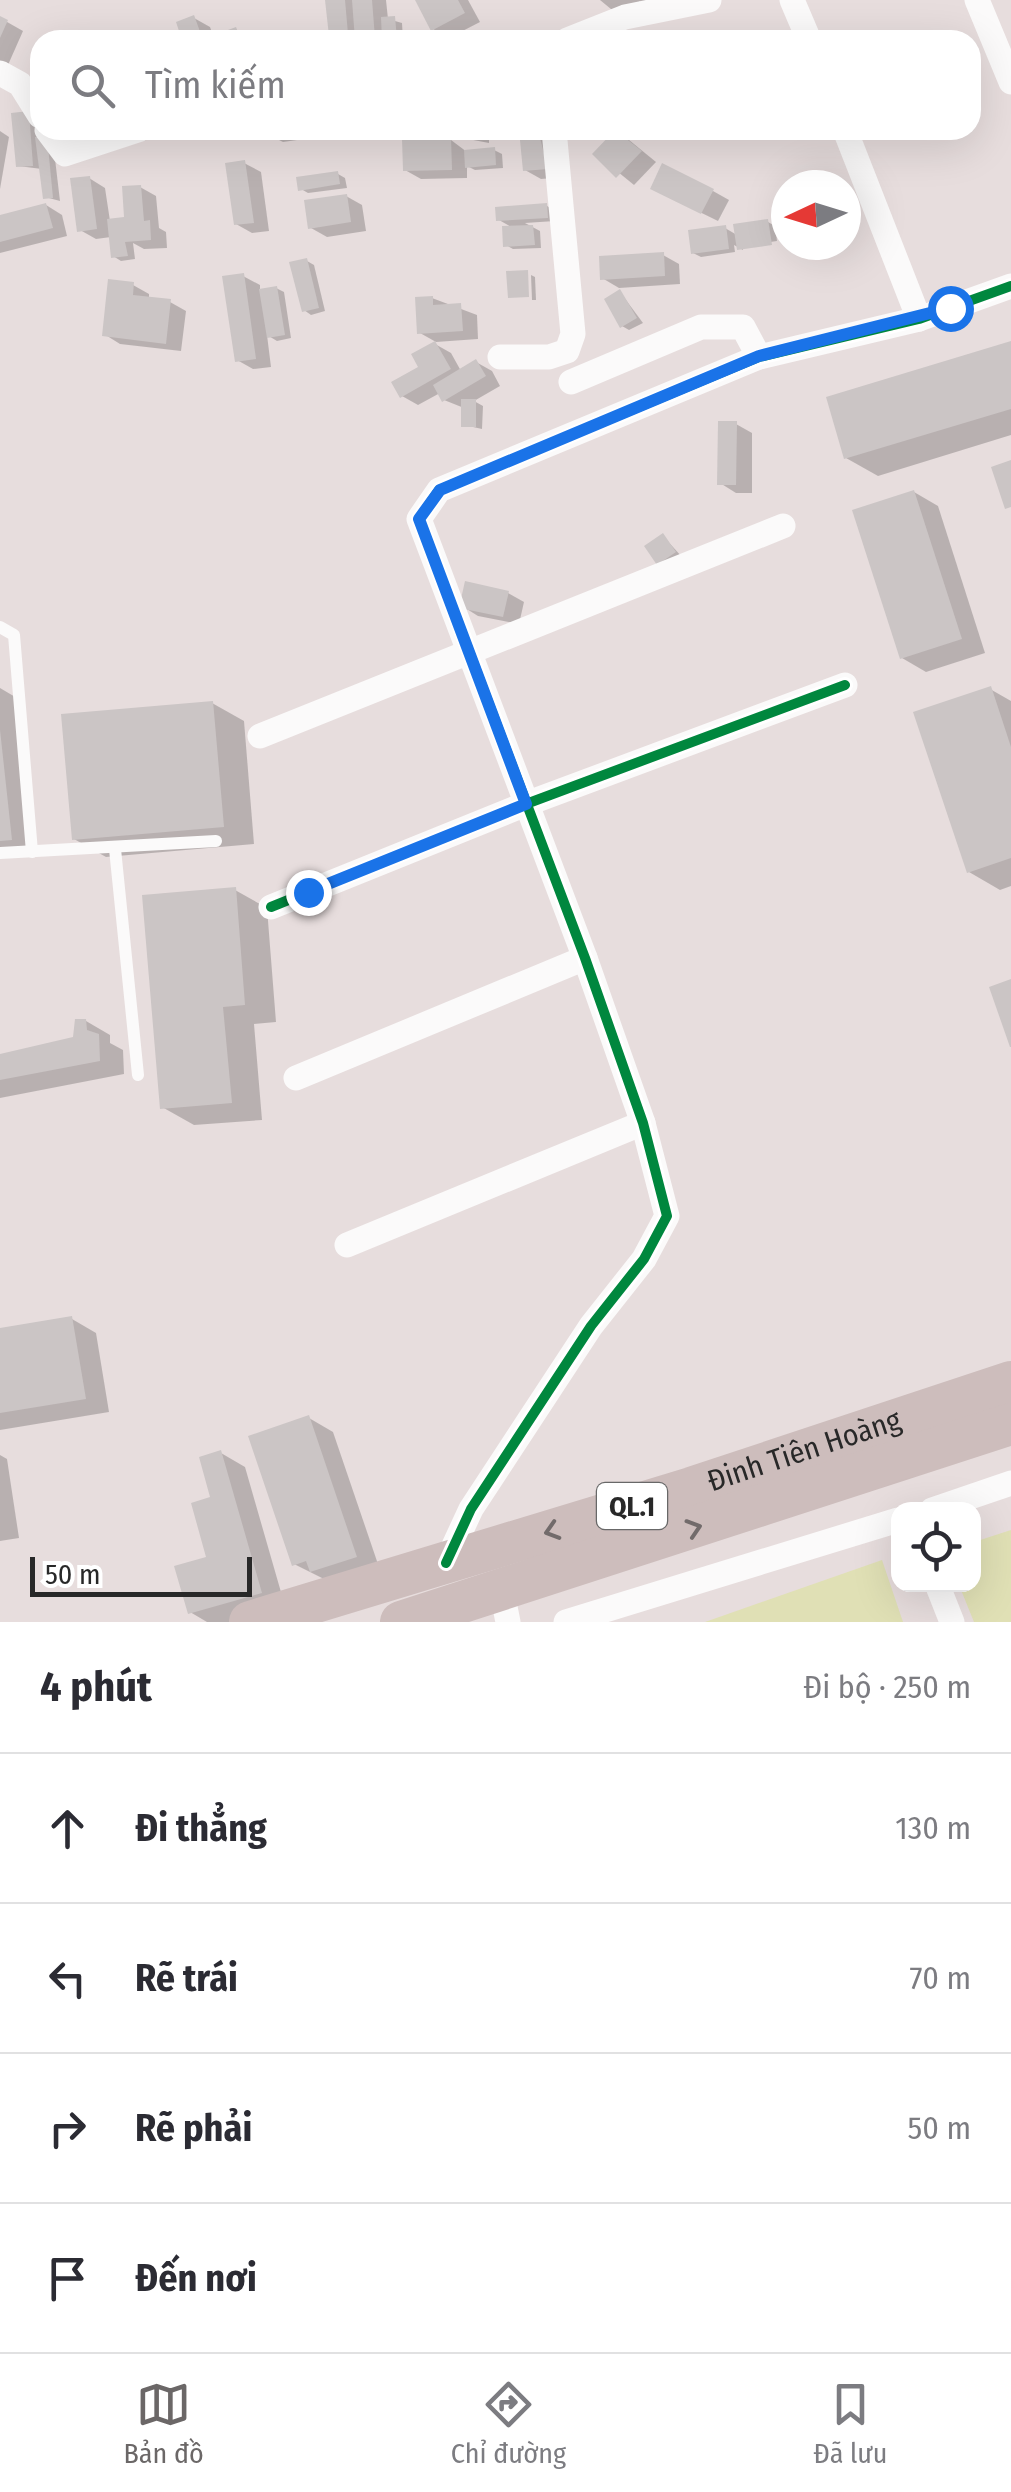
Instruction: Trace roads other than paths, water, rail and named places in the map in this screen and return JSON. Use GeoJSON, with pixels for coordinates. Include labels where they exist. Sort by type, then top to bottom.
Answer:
{"type":"FeatureCollection","features":[{"type":"Feature","properties":{"kind":"highway","name":"Đinh Tiên Hoàng"},"geometry":{"type":"LineString","coordinates":[[250,1622],[446,1564],[1011,1382]]}},
{"type":"Feature","properties":{"kind":"highway","name":"Đinh Tiên Hoàng"},"geometry":{"type":"LineString","coordinates":[[401,1622],[505,1607],[1011,1424]]}},
{"type":"Feature","properties":{"kind":"street"},"geometry":{"type":"LineString","coordinates":[[592,30],[624,17],[709,0]]}},
{"type":"Feature","properties":{"kind":"street"},"geometry":{"type":"LineString","coordinates":[[792,0],[805,30]]}},
{"type":"Feature","properties":{"kind":"street"},"geometry":{"type":"LineString","coordinates":[[977,0],[1011,82]]}},
{"type":"Feature","properties":{"kind":"street"},"geometry":{"type":"LineString","coordinates":[[0,73],[20,84],[30,100]]}},
{"type":"Feature","properties":{"kind":"street"},"geometry":{"type":"LineString","coordinates":[[54,140],[65,154],[108,140]]}},
{"type":"Feature","properties":{"kind":"street"},"geometry":{"type":"LineString","coordinates":[[500,358],[549,357],[567,351],[573,334],[555,140]]}},
{"type":"Feature","properties":{"kind":"street"},"geometry":{"type":"LineString","coordinates":[[848,140],[919,319]]}},
{"type":"Feature","properties":{"kind":"street"},"geometry":{"type":"LineString","coordinates":[[446,1564],[471,1510],[590,1326],[644,1259],[666,1216],[643,1123],[586,958],[419,519],[440,490],[759,356],[919,319],[1011,286]]}},
{"type":"Feature","properties":{"kind":"street"},"geometry":{"type":"LineString","coordinates":[[571,382],[701,327],[743,327],[759,356]]}},
{"type":"Feature","properties":{"kind":"street"},"geometry":{"type":"LineString","coordinates":[[260,736],[468,649],[783,526]]}},
{"type":"Feature","properties":{"kind":"street"},"geometry":{"type":"LineString","coordinates":[[272,906],[526,804],[845,684]]}},
{"type":"Feature","properties":{"kind":"street"},"geometry":{"type":"LineString","coordinates":[[296,1078],[586,958]]}},
{"type":"Feature","properties":{"kind":"street"},"geometry":{"type":"LineString","coordinates":[[348,1245],[643,1123]]}},
{"type":"Feature","properties":{"kind":"street"},"geometry":{"type":"LineString","coordinates":[[955,1502],[1011,1483]]}},
{"type":"Feature","properties":{"kind":"street"},"geometry":{"type":"LineString","coordinates":[[566,1622],[593,1620],[774,1555],[891,1522]]}},
{"type":"Feature","properties":{"kind":"street"},"geometry":{"type":"LineString","coordinates":[[940,1592],[952,1622]]}},
{"type":"Feature","properties":{"kind":"lane"},"geometry":{"type":"LineString","coordinates":[[0,627],[14,634],[32,852]]}},
{"type":"Feature","properties":{"kind":"lane"},"geometry":{"type":"LineString","coordinates":[[0,853],[216,840]]}},
{"type":"Feature","properties":{"kind":"lane"},"geometry":{"type":"LineString","coordinates":[[115,848],[138,1075]]}}]}
